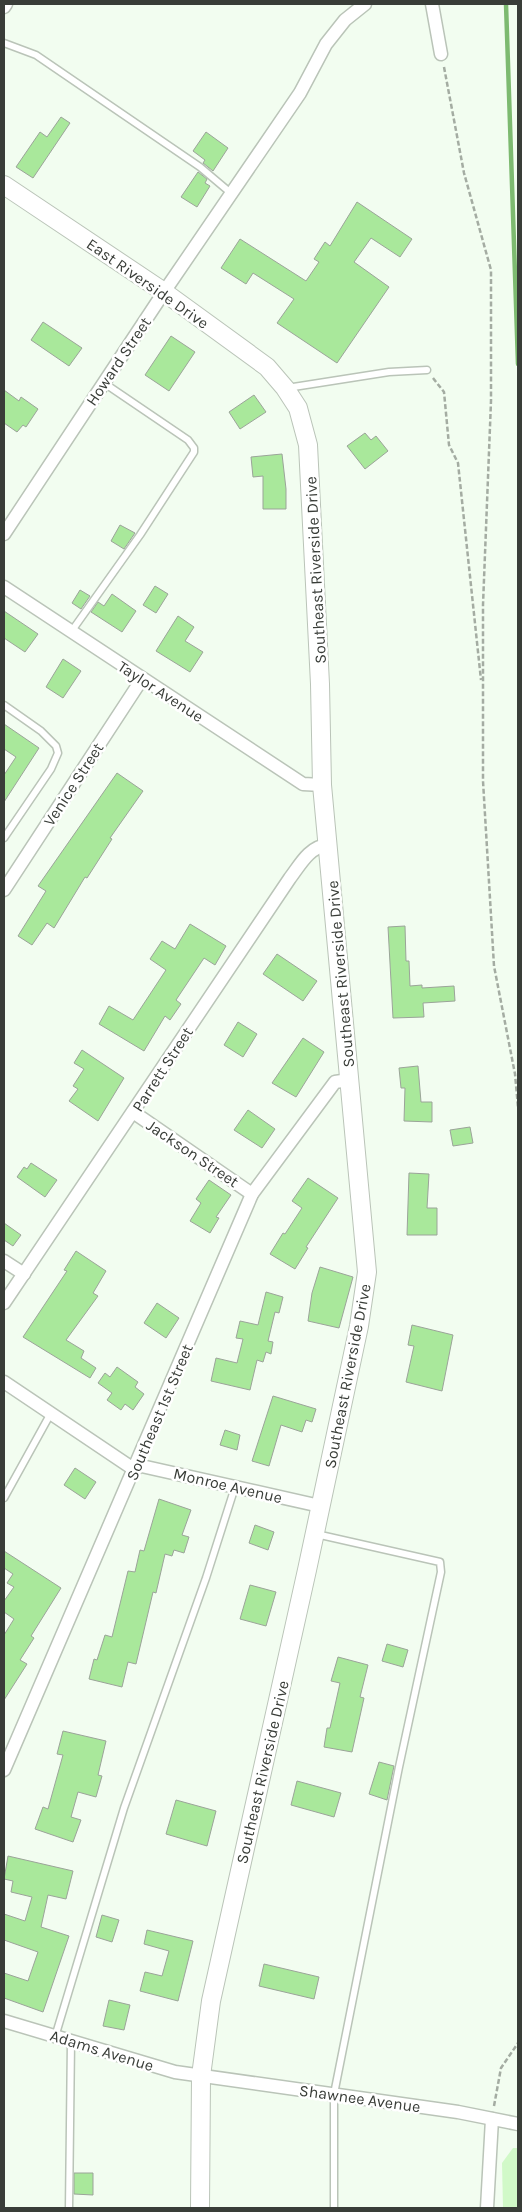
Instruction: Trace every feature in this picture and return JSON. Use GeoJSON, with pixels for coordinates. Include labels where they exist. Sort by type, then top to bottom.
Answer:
{"type":"FeatureCollection","features":[{"type":"Feature","properties":{"kind":"street","name":"Howard Street"},"geometry":{"type":"LineString","coordinates":[[4,534],[164,292],[300,93],[326,44],[345,20],[365,4]]}},
{"type":"Feature","properties":{"kind":"street"},"geometry":{"type":"LineString","coordinates":[[432,4],[441,54]]}},
{"type":"Feature","properties":{"kind":"street","name":"East Riverside Drive"},"geometry":{"type":"LineString","coordinates":[[4,185],[164,292],[267,367],[285,388]]}},
{"type":"Feature","properties":{"kind":"street","name":"Southeast Riverside Drive"},"geometry":{"type":"LineString","coordinates":[[200,2208],[201,2076],[211,2001],[366,1292],[366,1256],[322,785],[320,684],[311,472],[305,427],[298,408],[285,388]]}},
{"type":"Feature","properties":{"kind":"street","name":"Taylor Avenue"},"geometry":{"type":"LineString","coordinates":[[4,587],[303,784],[322,785]]}},
{"type":"Feature","properties":{"kind":"street","name":"Venice Street"},"geometry":{"type":"LineString","coordinates":[[4,890],[142,679]]}},
{"type":"Feature","properties":{"kind":"street","name":"Parrett Street"},"geometry":{"type":"LineString","coordinates":[[4,1302],[290,878],[317,846],[327,845]]}},
{"type":"Feature","properties":{"kind":"street","name":"Southeast 1st Street"},"geometry":{"type":"LineString","coordinates":[[4,1770],[252,1194],[335,1082],[349,1080]]}},
{"type":"Feature","properties":{"kind":"street","name":"Jackson Street"},"geometry":{"type":"LineString","coordinates":[[133,1112],[252,1194]]}},
{"type":"Feature","properties":{"kind":"street"},"geometry":{"type":"LineString","coordinates":[[4,1261],[24,1274]]}},
{"type":"Feature","properties":{"kind":"street","name":"Monroe Avenue"},"geometry":{"type":"LineString","coordinates":[[4,1382],[136,1467],[320,1506]]}},
{"type":"Feature","properties":{"kind":"street","name":"Adams Avenue"},"geometry":{"type":"LineString","coordinates":[[4,2021],[175,2072],[201,2076]]}},
{"type":"Feature","properties":{"kind":"street","name":"Shawnee Avenue"},"geometry":{"type":"LineString","coordinates":[[201,2076],[458,2112],[518,2124]]}},
{"type":"Feature","properties":{"kind":"street"},"geometry":{"type":"LineString","coordinates":[[487,2208],[492,2119]]}},
{"type":"Feature","properties":{"kind":"lane"},"geometry":{"type":"LineString","coordinates":[[4,43],[36,55],[200,168],[232,194]]}},
{"type":"Feature","properties":{"kind":"lane"},"geometry":{"type":"LineString","coordinates":[[285,388],[389,372],[427,370]]}},
{"type":"Feature","properties":{"kind":"lane"},"geometry":{"type":"LineString","coordinates":[[71,632],[140,535],[194,452],[194,448],[188,440],[104,383]]}},
{"type":"Feature","properties":{"kind":"lane"},"geometry":{"type":"LineString","coordinates":[[4,705],[41,731],[56,746],[58,754],[51,769],[4,838]]}},
{"type":"Feature","properties":{"kind":"lane"},"geometry":{"type":"LineString","coordinates":[[4,1498],[51,1413]]}},
{"type":"Feature","properties":{"kind":"lane"},"geometry":{"type":"LineString","coordinates":[[55,2036],[124,1808],[206,1578],[235,1487]]}},
{"type":"Feature","properties":{"kind":"lane"},"geometry":{"type":"LineString","coordinates":[[314,1534],[440,1562],[441,1572],[399,1767],[334,2094],[334,2208]]}},
{"type":"Feature","properties":{"kind":"lane"},"geometry":{"type":"LineString","coordinates":[[69,2208],[71,2042]]}},
{"type":"Feature","properties":{"kind":"path"},"geometry":{"type":"LineString","coordinates":[[441,54],[464,172],[491,270],[491,401],[483,605],[483,781],[494,966],[514,1074],[518,1107]]}},
{"type":"Feature","properties":{"kind":"path"},"geometry":{"type":"LineString","coordinates":[[427,370],[444,392],[449,445],[458,463],[483,694]]}},
{"type":"Feature","properties":{"kind":"path"},"geometry":{"type":"LineString","coordinates":[[492,2119],[501,2068],[518,2043]]}},
{"type":"Feature","properties":{"kind":"green space"},"geometry":{"type":"Polygon","coordinates":[[[513,2148],[518,2148],[518,2208],[503,2208],[502,2163],[513,2148]]]}},
{"type":"Feature","properties":{"kind":"building"},"geometry":{"type":"Polygon","coordinates":[[[61,117],[70,123],[33,178],[16,167],[40,132],[47,137],[61,117]]]}},
{"type":"Feature","properties":{"kind":"building"},"geometry":{"type":"Polygon","coordinates":[[[206,132],[228,148],[213,171],[203,163],[205,160],[193,151],[206,132]]]}},
{"type":"Feature","properties":{"kind":"building"},"geometry":{"type":"Polygon","coordinates":[[[198,172],[207,179],[205,183],[210,186],[197,207],[181,197],[198,172]]]}},
{"type":"Feature","properties":{"kind":"building"},"geometry":{"type":"Polygon","coordinates":[[[357,202],[412,239],[400,257],[371,238],[354,262],[389,287],[337,363],[277,323],[294,299],[253,273],[246,284],[221,268],[240,239],[306,281],[319,262],[314,259],[325,242],[330,246],[357,202]]]}},
{"type":"Feature","properties":{"kind":"building"},"geometry":{"type":"Polygon","coordinates":[[[43,322],[82,348],[69,366],[31,340],[43,322]]]}},
{"type":"Feature","properties":{"kind":"building"},"geometry":{"type":"Polygon","coordinates":[[[171,336],[195,352],[169,391],[145,375],[171,336]]]}},
{"type":"Feature","properties":{"kind":"building"},"geometry":{"type":"Polygon","coordinates":[[[4,390],[19,401],[21,397],[38,409],[26,427],[23,425],[17,432],[4,423],[4,390]]]}},
{"type":"Feature","properties":{"kind":"building"},"geometry":{"type":"Polygon","coordinates":[[[254,395],[266,412],[240,429],[229,412],[254,395]]]}},
{"type":"Feature","properties":{"kind":"building"},"geometry":{"type":"Polygon","coordinates":[[[365,433],[371,440],[376,436],[388,451],[365,469],[347,446],[365,433]]]}},
{"type":"Feature","properties":{"kind":"building"},"geometry":{"type":"Polygon","coordinates":[[[282,454],[286,509],[263,509],[263,476],[253,477],[251,457],[282,454]]]}},
{"type":"Feature","properties":{"kind":"building"},"geometry":{"type":"Polygon","coordinates":[[[120,525],[135,533],[124,549],[111,541],[120,525]]]}},
{"type":"Feature","properties":{"kind":"building"},"geometry":{"type":"Polygon","coordinates":[[[155,586],[168,594],[156,613],[143,605],[155,586]]]}},
{"type":"Feature","properties":{"kind":"building"},"geometry":{"type":"Polygon","coordinates":[[[80,590],[90,596],[81,609],[72,603],[80,590]]]}},
{"type":"Feature","properties":{"kind":"building"},"geometry":{"type":"Polygon","coordinates":[[[112,594],[136,611],[122,632],[91,612],[98,602],[104,606],[112,594]]]}},
{"type":"Feature","properties":{"kind":"building"},"geometry":{"type":"Polygon","coordinates":[[[4,611],[38,634],[25,652],[4,638],[4,611]]]}},
{"type":"Feature","properties":{"kind":"building"},"geometry":{"type":"Polygon","coordinates":[[[178,616],[194,627],[185,641],[203,652],[190,672],[156,651],[178,616]]]}},
{"type":"Feature","properties":{"kind":"building"},"geometry":{"type":"Polygon","coordinates":[[[63,659],[81,671],[63,698],[46,687],[63,659]]]}},
{"type":"Feature","properties":{"kind":"building"},"geometry":{"type":"Polygon","coordinates":[[[4,724],[39,748],[4,802],[4,775],[16,757],[4,749],[4,724]]]}},
{"type":"Feature","properties":{"kind":"building"},"geometry":{"type":"Polygon","coordinates":[[[117,773],[143,791],[110,838],[112,839],[87,878],[85,877],[54,928],[47,923],[32,945],[18,936],[46,891],[38,886],[117,773]]]}},
{"type":"Feature","properties":{"kind":"building"},"geometry":{"type":"Polygon","coordinates":[[[190,924],[226,946],[215,965],[204,958],[176,1000],[181,1004],[170,1020],[165,1016],[144,1051],[99,1024],[109,1006],[133,1020],[166,970],[150,959],[162,941],[175,949],[190,924]]]}},
{"type":"Feature","properties":{"kind":"building"},"geometry":{"type":"Polygon","coordinates":[[[405,926],[406,961],[409,961],[410,986],[422,985],[422,988],[454,986],[455,1001],[423,1003],[424,1017],[393,1018],[388,927],[405,926]]]}},
{"type":"Feature","properties":{"kind":"building"},"geometry":{"type":"Polygon","coordinates":[[[277,954],[317,981],[303,1001],[263,974],[277,954]]]}},
{"type":"Feature","properties":{"kind":"building"},"geometry":{"type":"Polygon","coordinates":[[[238,1022],[257,1034],[243,1057],[224,1045],[238,1022]]]}},
{"type":"Feature","properties":{"kind":"building"},"geometry":{"type":"Polygon","coordinates":[[[303,1038],[324,1052],[296,1097],[272,1083],[303,1038]]]}},
{"type":"Feature","properties":{"kind":"building"},"geometry":{"type":"Polygon","coordinates":[[[82,1050],[124,1078],[98,1121],[69,1101],[78,1089],[73,1086],[84,1069],[74,1063],[82,1050]]]}},
{"type":"Feature","properties":{"kind":"building"},"geometry":{"type":"Polygon","coordinates":[[[418,1066],[421,1102],[432,1102],[432,1122],[404,1121],[405,1088],[401,1088],[399,1068],[418,1066]]]}},
{"type":"Feature","properties":{"kind":"building"},"geometry":{"type":"Polygon","coordinates":[[[248,1110],[275,1129],[262,1148],[234,1130],[248,1110]]]}},
{"type":"Feature","properties":{"kind":"building"},"geometry":{"type":"Polygon","coordinates":[[[470,1127],[473,1143],[453,1146],[450,1130],[470,1127]]]}},
{"type":"Feature","properties":{"kind":"building"},"geometry":{"type":"Polygon","coordinates":[[[31,1163],[57,1180],[45,1197],[17,1177],[24,1167],[27,1169],[31,1163]]]}},
{"type":"Feature","properties":{"kind":"building"},"geometry":{"type":"Polygon","coordinates":[[[409,1173],[429,1174],[427,1208],[437,1208],[437,1235],[407,1235],[409,1173]]]}},
{"type":"Feature","properties":{"kind":"building"},"geometry":{"type":"Polygon","coordinates":[[[308,1178],[338,1198],[306,1247],[308,1248],[295,1269],[270,1254],[302,1208],[292,1201],[308,1178]]]}},
{"type":"Feature","properties":{"kind":"building"},"geometry":{"type":"Polygon","coordinates":[[[209,1180],[231,1195],[216,1217],[219,1218],[210,1233],[190,1221],[201,1203],[196,1199],[209,1180]]]}},
{"type":"Feature","properties":{"kind":"building"},"geometry":{"type":"Polygon","coordinates":[[[4,1223],[21,1235],[13,1246],[4,1240],[4,1223]]]}},
{"type":"Feature","properties":{"kind":"building"},"geometry":{"type":"Polygon","coordinates":[[[76,1251],[106,1271],[93,1293],[98,1296],[66,1340],[84,1351],[81,1358],[96,1368],[90,1378],[23,1337],[67,1271],[64,1270],[76,1251]]]}},
{"type":"Feature","properties":{"kind":"building"},"geometry":{"type":"Polygon","coordinates":[[[320,1267],[353,1277],[339,1328],[308,1321],[312,1293],[320,1267]]]}},
{"type":"Feature","properties":{"kind":"building"},"geometry":{"type":"Polygon","coordinates":[[[266,1292],[283,1297],[279,1313],[275,1312],[268,1341],[273,1342],[271,1354],[266,1352],[263,1362],[257,1360],[250,1390],[211,1381],[216,1358],[237,1363],[243,1339],[236,1338],[240,1321],[258,1325],[266,1292]]]}},
{"type":"Feature","properties":{"kind":"building"},"geometry":{"type":"Polygon","coordinates":[[[157,1303],[179,1318],[166,1338],[144,1323],[157,1303]]]}},
{"type":"Feature","properties":{"kind":"building"},"geometry":{"type":"Polygon","coordinates":[[[412,1325],[453,1335],[442,1391],[406,1382],[414,1346],[408,1345],[412,1325]]]}},
{"type":"Feature","properties":{"kind":"building"},"geometry":{"type":"Polygon","coordinates":[[[117,1367],[138,1382],[135,1387],[144,1394],[133,1410],[125,1404],[121,1410],[107,1400],[112,1393],[98,1383],[105,1373],[110,1377],[117,1367]]]}},
{"type":"Feature","properties":{"kind":"building"},"geometry":{"type":"Polygon","coordinates":[[[273,1396],[316,1409],[312,1422],[306,1420],[302,1432],[281,1425],[269,1466],[252,1461],[273,1396]]]}},
{"type":"Feature","properties":{"kind":"building"},"geometry":{"type":"Polygon","coordinates":[[[225,1430],[240,1435],[237,1450],[220,1445],[225,1430]]]}},
{"type":"Feature","properties":{"kind":"building"},"geometry":{"type":"Polygon","coordinates":[[[75,1468],[96,1482],[85,1499],[64,1485],[75,1468]]]}},
{"type":"Feature","properties":{"kind":"building"},"geometry":{"type":"Polygon","coordinates":[[[159,1499],[191,1510],[182,1535],[189,1537],[184,1553],[174,1550],[172,1556],[165,1554],[156,1593],[153,1592],[136,1664],[128,1662],[122,1687],[89,1679],[94,1659],[97,1660],[105,1635],[112,1637],[128,1571],[135,1572],[140,1550],[144,1551],[159,1499]]]}},
{"type":"Feature","properties":{"kind":"building"},"geometry":{"type":"Polygon","coordinates":[[[255,1525],[274,1532],[268,1550],[249,1543],[255,1525]]]}},
{"type":"Feature","properties":{"kind":"building"},"geometry":{"type":"Polygon","coordinates":[[[4,1551],[61,1588],[31,1636],[34,1638],[20,1660],[27,1664],[4,1700],[4,1635],[14,1619],[4,1612],[4,1601],[14,1587],[7,1583],[13,1574],[4,1568],[4,1551]]]}},
{"type":"Feature","properties":{"kind":"building"},"geometry":{"type":"Polygon","coordinates":[[[250,1585],[276,1592],[266,1626],[240,1619],[250,1585]]]}},
{"type":"Feature","properties":{"kind":"building"},"geometry":{"type":"Polygon","coordinates":[[[387,1644],[408,1650],[403,1667],[382,1661],[387,1644]]]}},
{"type":"Feature","properties":{"kind":"building"},"geometry":{"type":"Polygon","coordinates":[[[338,1657],[368,1665],[360,1697],[364,1698],[352,1752],[324,1747],[327,1728],[330,1728],[340,1683],[331,1681],[338,1657]]]}},
{"type":"Feature","properties":{"kind":"building"},"geometry":{"type":"Polygon","coordinates":[[[63,1731],[106,1741],[98,1775],[102,1776],[96,1797],[78,1792],[71,1817],[81,1820],[73,1842],[35,1829],[43,1807],[48,1809],[63,1755],[57,1754],[63,1731]]]}},
{"type":"Feature","properties":{"kind":"building"},"geometry":{"type":"Polygon","coordinates":[[[379,1762],[394,1766],[387,1800],[369,1794],[379,1762]]]}},
{"type":"Feature","properties":{"kind":"building"},"geometry":{"type":"Polygon","coordinates":[[[297,1781],[341,1793],[334,1817],[291,1805],[297,1781]]]}},
{"type":"Feature","properties":{"kind":"building"},"geometry":{"type":"Polygon","coordinates":[[[176,1800],[216,1811],[207,1846],[166,1834],[176,1800]]]}},
{"type":"Feature","properties":{"kind":"building"},"geometry":{"type":"Polygon","coordinates":[[[8,1856],[73,1871],[66,1899],[48,1895],[41,1927],[69,1936],[43,2012],[4,1998],[4,1973],[28,1981],[38,1952],[4,1940],[4,1914],[25,1921],[32,1897],[11,1892],[13,1881],[4,1879],[8,1856]]]}},
{"type":"Feature","properties":{"kind":"building"},"geometry":{"type":"Polygon","coordinates":[[[102,1915],[119,1920],[112,1942],[96,1937],[102,1915]]]}},
{"type":"Feature","properties":{"kind":"building"},"geometry":{"type":"Polygon","coordinates":[[[147,1930],[193,1941],[178,2001],[140,1991],[145,1972],[162,1976],[169,1951],[144,1944],[147,1930]]]}},
{"type":"Feature","properties":{"kind":"building"},"geometry":{"type":"Polygon","coordinates":[[[264,1964],[319,1977],[314,1999],[259,1986],[264,1964]]]}},
{"type":"Feature","properties":{"kind":"building"},"geometry":{"type":"Polygon","coordinates":[[[109,2000],[130,2005],[124,2030],[103,2026],[109,2000]]]}},
{"type":"Feature","properties":{"kind":"building"},"geometry":{"type":"Polygon","coordinates":[[[74,2173],[93,2173],[93,2195],[74,2194],[74,2173]]]}},
{"type":"Feature","properties":{"kind":"waterway"},"geometry":{"type":"LineString","coordinates":[[506,4],[518,364]]}}]}
